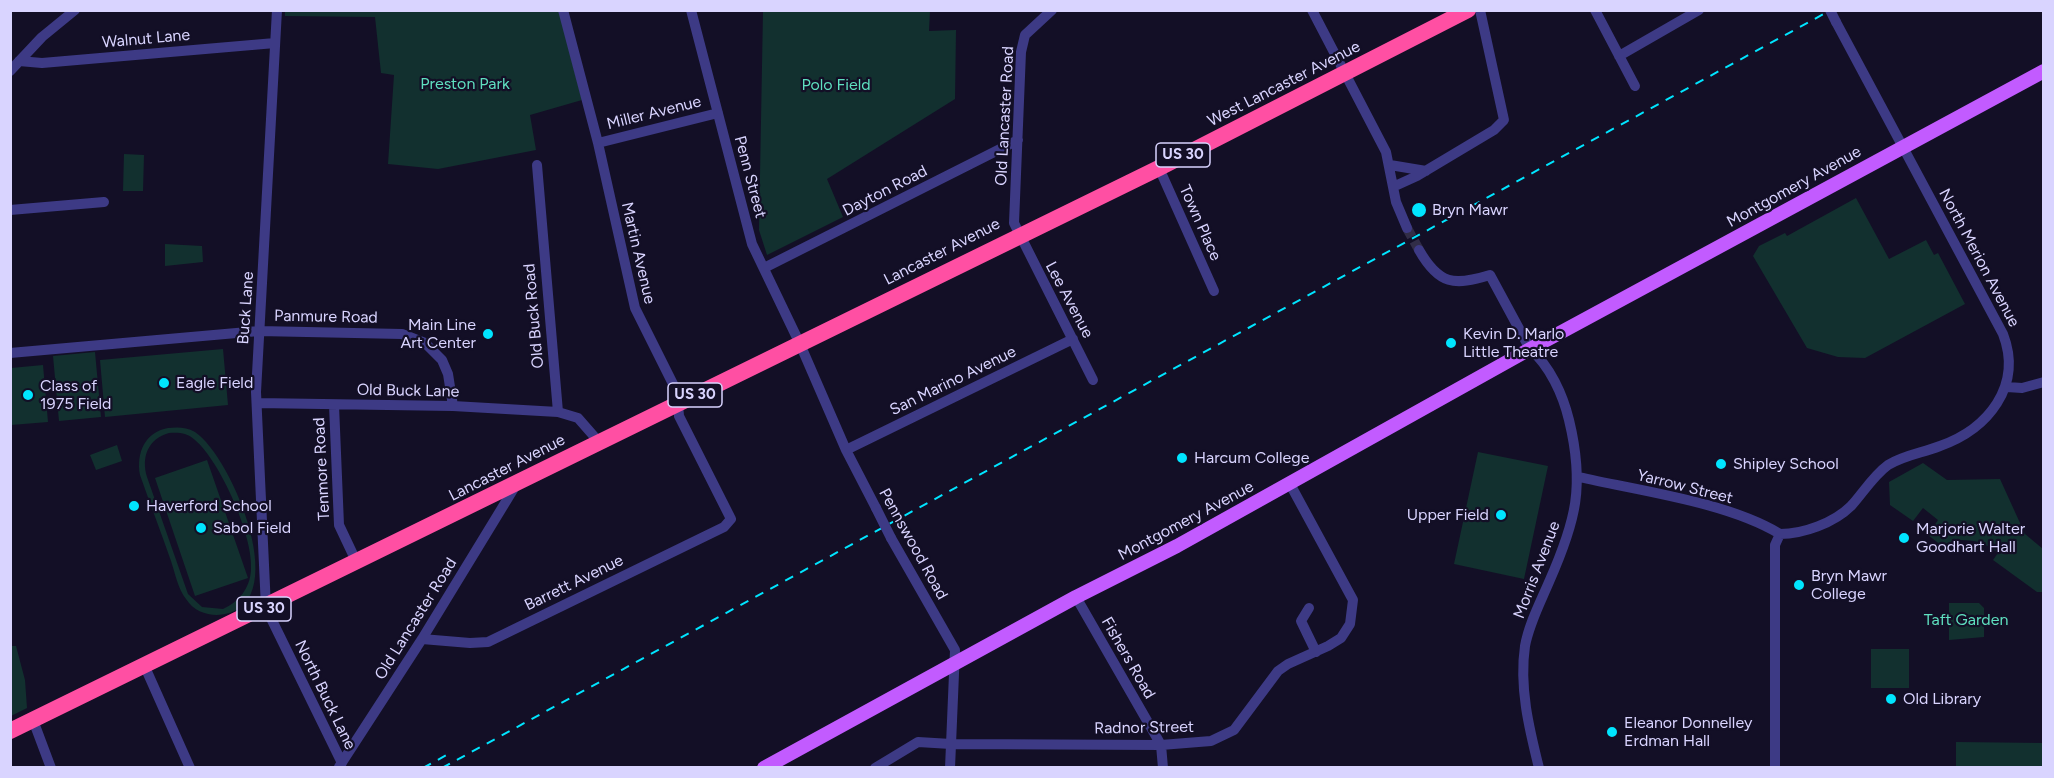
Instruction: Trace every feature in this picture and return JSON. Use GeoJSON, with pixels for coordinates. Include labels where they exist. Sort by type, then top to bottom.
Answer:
{"type":"FeatureCollection","features":[{"type":"Feature","properties":{"kind":"highway","name":"West Lancaster Avenue"},"geometry":{"type":"LineString","coordinates":[[1018,235],[1159,168],[1346,73],[1448,17],[1468,10]]}},
{"type":"Feature","properties":{"kind":"highway","name":"Lancaster Avenue"},"geometry":{"type":"LineString","coordinates":[[10,731],[266,608],[1018,235]]}},
{"type":"Feature","properties":{"kind":"main road","name":"Montgomery Avenue"},"geometry":{"type":"LineString","coordinates":[[764,768],[1076,597],[1177,546],[1530,349],[2043,71]]}},
{"type":"Feature","properties":{"kind":"street"},"geometry":{"type":"LineString","coordinates":[[10,71],[75,10]]}},
{"type":"Feature","properties":{"kind":"street","name":"Buck Lane"},"geometry":{"type":"LineString","coordinates":[[266,608],[257,403],[277,10]]}},
{"type":"Feature","properties":{"kind":"street","name":"Martin Avenue"},"geometry":{"type":"LineString","coordinates":[[563,10],[598,143],[635,308],[677,392],[679,416],[730,513],[731,521]]}},
{"type":"Feature","properties":{"kind":"street","name":"Penn Street"},"geometry":{"type":"LineString","coordinates":[[691,10],[753,244],[800,344]]}},
{"type":"Feature","properties":{"kind":"street","name":"Old Lancaster Road"},"geometry":{"type":"LineString","coordinates":[[1018,235],[1014,223],[1023,43],[1025,35],[1052,10]]}},
{"type":"Feature","properties":{"kind":"street"},"geometry":{"type":"LineString","coordinates":[[1312,10],[1386,152],[1395,186],[1396,202],[1407,228]]}},
{"type":"Feature","properties":{"kind":"street"},"geometry":{"type":"LineString","coordinates":[[1395,186],[1426,171],[1494,130],[1504,120],[1480,10]]}},
{"type":"Feature","properties":{"kind":"street"},"geometry":{"type":"LineString","coordinates":[[1595,10],[1635,86]]}},
{"type":"Feature","properties":{"kind":"street"},"geometry":{"type":"LineString","coordinates":[[1619,56],[1699,10]]}},
{"type":"Feature","properties":{"kind":"street","name":"North Merion Avenue"},"geometry":{"type":"LineString","coordinates":[[1780,534],[1794,534],[1838,516],[1886,467],[1902,458],[1949,442],[1979,424],[1992,411],[2007,387],[2009,352],[2003,334],[1830,10]]}},
{"type":"Feature","properties":{"kind":"street","name":"Walnut Lane"},"geometry":{"type":"LineString","coordinates":[[19,61],[42,63],[275,43]]}},
{"type":"Feature","properties":{"kind":"street","name":"Miller Avenue"},"geometry":{"type":"LineString","coordinates":[[598,143],[718,113]]}},
{"type":"Feature","properties":{"kind":"street","name":"Dayton Road"},"geometry":{"type":"LineString","coordinates":[[764,268],[1018,140]]}},
{"type":"Feature","properties":{"kind":"street","name":"Old Buck Road"},"geometry":{"type":"LineString","coordinates":[[537,165],[558,412]]}},
{"type":"Feature","properties":{"kind":"street"},"geometry":{"type":"LineString","coordinates":[[1390,165],[1426,171]]}},
{"type":"Feature","properties":{"kind":"street","name":"Town Place"},"geometry":{"type":"LineString","coordinates":[[1159,168],[1214,291]]}},
{"type":"Feature","properties":{"kind":"street"},"geometry":{"type":"LineString","coordinates":[[10,210],[104,202]]}},
{"type":"Feature","properties":{"kind":"street","name":"Lee Avenue"},"geometry":{"type":"LineString","coordinates":[[1018,235],[1093,380]]}},
{"type":"Feature","properties":{"kind":"street","name":"Morris Avenue"},"geometry":{"type":"LineString","coordinates":[[1419,250],[1429,267],[1442,278],[1466,282],[1490,275],[1530,349],[1539,357],[1556,385],[1567,411],[1579,477],[1569,532],[1534,618],[1526,646],[1523,678],[1527,719],[1539,768]]}},
{"type":"Feature","properties":{"kind":"street","name":"Panmure Road"},"geometry":{"type":"LineString","coordinates":[[10,353],[259,331],[398,333],[413,336],[435,350],[448,374],[453,406]]}},
{"type":"Feature","properties":{"kind":"street","name":"San Marino Avenue"},"geometry":{"type":"LineString","coordinates":[[846,450],[1073,339]]}},
{"type":"Feature","properties":{"kind":"street","name":"Pennswood Road"},"geometry":{"type":"LineString","coordinates":[[800,344],[846,450],[891,537],[955,650],[950,768]]}},
{"type":"Feature","properties":{"kind":"street"},"geometry":{"type":"LineString","coordinates":[[2007,387],[2022,388],[2043,382]]}},
{"type":"Feature","properties":{"kind":"street","name":"Old Buck Lane"},"geometry":{"type":"LineString","coordinates":[[257,403],[453,406],[558,412]]}},
{"type":"Feature","properties":{"kind":"street","name":"Tenmore Road"},"geometry":{"type":"LineString","coordinates":[[334,405],[339,525],[357,563]]}},
{"type":"Feature","properties":{"kind":"street"},"geometry":{"type":"LineString","coordinates":[[558,412],[578,418],[599,442]]}},
{"type":"Feature","properties":{"kind":"street","name":"Yarrow Street"},"geometry":{"type":"LineString","coordinates":[[1579,477],[1720,510],[1767,526],[1780,534]]}},
{"type":"Feature","properties":{"kind":"street","name":"Old Lancaster Road"},"geometry":{"type":"LineString","coordinates":[[340,765],[422,639],[516,484]]}},
{"type":"Feature","properties":{"kind":"street","name":"Radnor Street"},"geometry":{"type":"LineString","coordinates":[[875,768],[918,742],[1161,745],[1211,741],[1234,730],[1278,671],[1341,638],[1350,624],[1353,600],[1290,484]]}},
{"type":"Feature","properties":{"kind":"street","name":"Barrett Avenue"},"geometry":{"type":"LineString","coordinates":[[422,639],[470,643],[488,642],[724,527],[731,521]]}},
{"type":"Feature","properties":{"kind":"street"},"geometry":{"type":"LineString","coordinates":[[1775,768],[1775,545],[1780,534]]}},
{"type":"Feature","properties":{"kind":"street","name":"Fishers Road"},"geometry":{"type":"LineString","coordinates":[[1076,597],[1161,745],[1163,768]]}},
{"type":"Feature","properties":{"kind":"street","name":"North Buck Lane"},"geometry":{"type":"LineString","coordinates":[[266,608],[340,765]]}},
{"type":"Feature","properties":{"kind":"street"},"geometry":{"type":"LineString","coordinates":[[1309,608],[1300,621],[1316,652]]}},
{"type":"Feature","properties":{"kind":"street"},"geometry":{"type":"LineString","coordinates":[[145,667],[190,768]]}},
{"type":"Feature","properties":{"kind":"street"},"geometry":{"type":"LineString","coordinates":[[33,720],[51,768]]}},
{"type":"Feature","properties":{"kind":"green space","name":"Preston Park"},"geometry":{"type":"Polygon","coordinates":[[[285,10],[559,11],[582,100],[530,115],[536,150],[438,169],[388,164],[394,75],[381,73],[375,17],[285,16],[285,10]]]}},
{"type":"Feature","properties":{"kind":"green space","name":"Polo Field"},"geometry":{"type":"Polygon","coordinates":[[[763,11],[930,11],[929,31],[956,30],[955,99],[827,179],[843,217],[767,255],[759,230],[763,11]]]}},
{"type":"Feature","properties":{"kind":"green space"},"geometry":{"type":"Polygon","coordinates":[[[124,154],[144,155],[143,191],[123,191],[124,154]]]}},
{"type":"Feature","properties":{"kind":"green space"},"geometry":{"type":"Polygon","coordinates":[[[1856,198],[1889,259],[1926,240],[1934,255],[1938,253],[1965,304],[1865,358],[1838,357],[1807,348],[1753,256],[1759,246],[1785,233],[1787,236],[1856,198]]]}},
{"type":"Feature","properties":{"kind":"green space"},"geometry":{"type":"Polygon","coordinates":[[[165,244],[202,246],[203,262],[165,266],[165,244]]]}},
{"type":"Feature","properties":{"kind":"green space","name":"Eagle Field"},"geometry":{"type":"Polygon","coordinates":[[[223,349],[228,405],[105,417],[100,360],[223,349]]]}},
{"type":"Feature","properties":{"kind":"green space"},"geometry":{"type":"Polygon","coordinates":[[[95,352],[101,417],[59,421],[53,356],[95,352]]]}},
{"type":"Feature","properties":{"kind":"green space","name":"Class of 1975 Field"},"geometry":{"type":"Polygon","coordinates":[[[43,365],[48,422],[11,425],[11,368],[43,365]]]}},
{"type":"Feature","properties":{"kind":"green space"},"geometry":{"type":"Polygon","coordinates":[[[179,428],[195,432],[210,447],[240,500],[250,531],[255,562],[253,589],[241,607],[217,615],[208,614],[192,606],[181,591],[140,475],[139,459],[144,445],[153,434],[160,430],[179,428]],[[169,433],[151,444],[148,450],[145,463],[147,477],[188,594],[202,607],[223,609],[239,598],[248,583],[251,570],[247,539],[234,500],[205,450],[189,436],[169,433]]]}},
{"type":"Feature","properties":{"kind":"green space"},"geometry":{"type":"Polygon","coordinates":[[[117,445],[122,461],[96,470],[90,455],[117,445]]]}},
{"type":"Feature","properties":{"kind":"green space","name":"Upper Field"},"geometry":{"type":"Polygon","coordinates":[[[1478,452],[1548,466],[1524,579],[1454,564],[1478,452]]]}},
{"type":"Feature","properties":{"kind":"green space","name":"Sabol Field"},"geometry":{"type":"Polygon","coordinates":[[[207,460],[248,578],[195,596],[155,478],[207,460]]]}},
{"type":"Feature","properties":{"kind":"green space"},"geometry":{"type":"Polygon","coordinates":[[[1923,463],[1947,480],[2000,479],[2025,534],[2043,549],[2043,592],[2037,592],[1993,560],[1998,553],[1985,544],[1960,540],[1951,553],[1928,535],[1938,520],[1923,508],[1913,521],[1890,505],[1889,482],[1923,463]]]}},
{"type":"Feature","properties":{"kind":"green space","name":"Taft Garden"},"geometry":{"type":"Polygon","coordinates":[[[1949,603],[1979,603],[1984,608],[1984,637],[1949,640],[1949,603]]]}},
{"type":"Feature","properties":{"kind":"green space"},"geometry":{"type":"Polygon","coordinates":[[[11,646],[16,646],[25,680],[27,708],[11,716],[11,646]]]}},
{"type":"Feature","properties":{"kind":"green space"},"geometry":{"type":"Polygon","coordinates":[[[1871,649],[1909,649],[1909,688],[1871,688],[1871,649]]]}},
{"type":"Feature","properties":{"kind":"green space"},"geometry":{"type":"Polygon","coordinates":[[[1956,742],[2043,743],[2043,767],[1956,767],[1956,742]]]}},
{"type":"Feature","properties":{"kind":"tunnel"},"geometry":{"type":"LineString","coordinates":[[1407,228],[1419,250]]}},
{"type":"Feature","properties":{"kind":"railway"},"geometry":{"type":"LineString","coordinates":[[442,768],[1831,10]]}},
{"type":"Feature","properties":{"kind":"railway"},"geometry":{"type":"LineString","coordinates":[[423,768],[452,752]]}},
{"type":"Feature","properties":{"kind":"place","name":"Bryn Mawr"},"geometry":{"type":"Point","coordinates":[1419,210]}},
{"type":"Feature","properties":{"kind":"place","name":"Main Line Art Center"},"geometry":{"type":"Point","coordinates":[488,334]}},
{"type":"Feature","properties":{"kind":"place","name":"Kevin D. Marlo Little Theatre"},"geometry":{"type":"Point","coordinates":[1451,343]}},
{"type":"Feature","properties":{"kind":"place","name":"Eagle Field"},"geometry":{"type":"Point","coordinates":[164,383]}},
{"type":"Feature","properties":{"kind":"place","name":"Class of 1975 Field"},"geometry":{"type":"Point","coordinates":[28,395]}},
{"type":"Feature","properties":{"kind":"place","name":"Harcum College"},"geometry":{"type":"Point","coordinates":[1182,458]}},
{"type":"Feature","properties":{"kind":"place","name":"Shipley School"},"geometry":{"type":"Point","coordinates":[1721,464]}},
{"type":"Feature","properties":{"kind":"place","name":"Haverford School"},"geometry":{"type":"Point","coordinates":[134,506]}},
{"type":"Feature","properties":{"kind":"place","name":"Upper Field"},"geometry":{"type":"Point","coordinates":[1501,515]}},
{"type":"Feature","properties":{"kind":"place","name":"Sabol Field"},"geometry":{"type":"Point","coordinates":[201,528]}},
{"type":"Feature","properties":{"kind":"place","name":"Marjorie Walter Goodhart Hall"},"geometry":{"type":"Point","coordinates":[1904,538]}},
{"type":"Feature","properties":{"kind":"place","name":"Bryn Mawr College"},"geometry":{"type":"Point","coordinates":[1799,585]}},
{"type":"Feature","properties":{"kind":"place","name":"Old Library"},"geometry":{"type":"Point","coordinates":[1891,699]}},
{"type":"Feature","properties":{"kind":"place","name":"Eleanor Donnelley Erdman Hall"},"geometry":{"type":"Point","coordinates":[1612,732]}}]}
